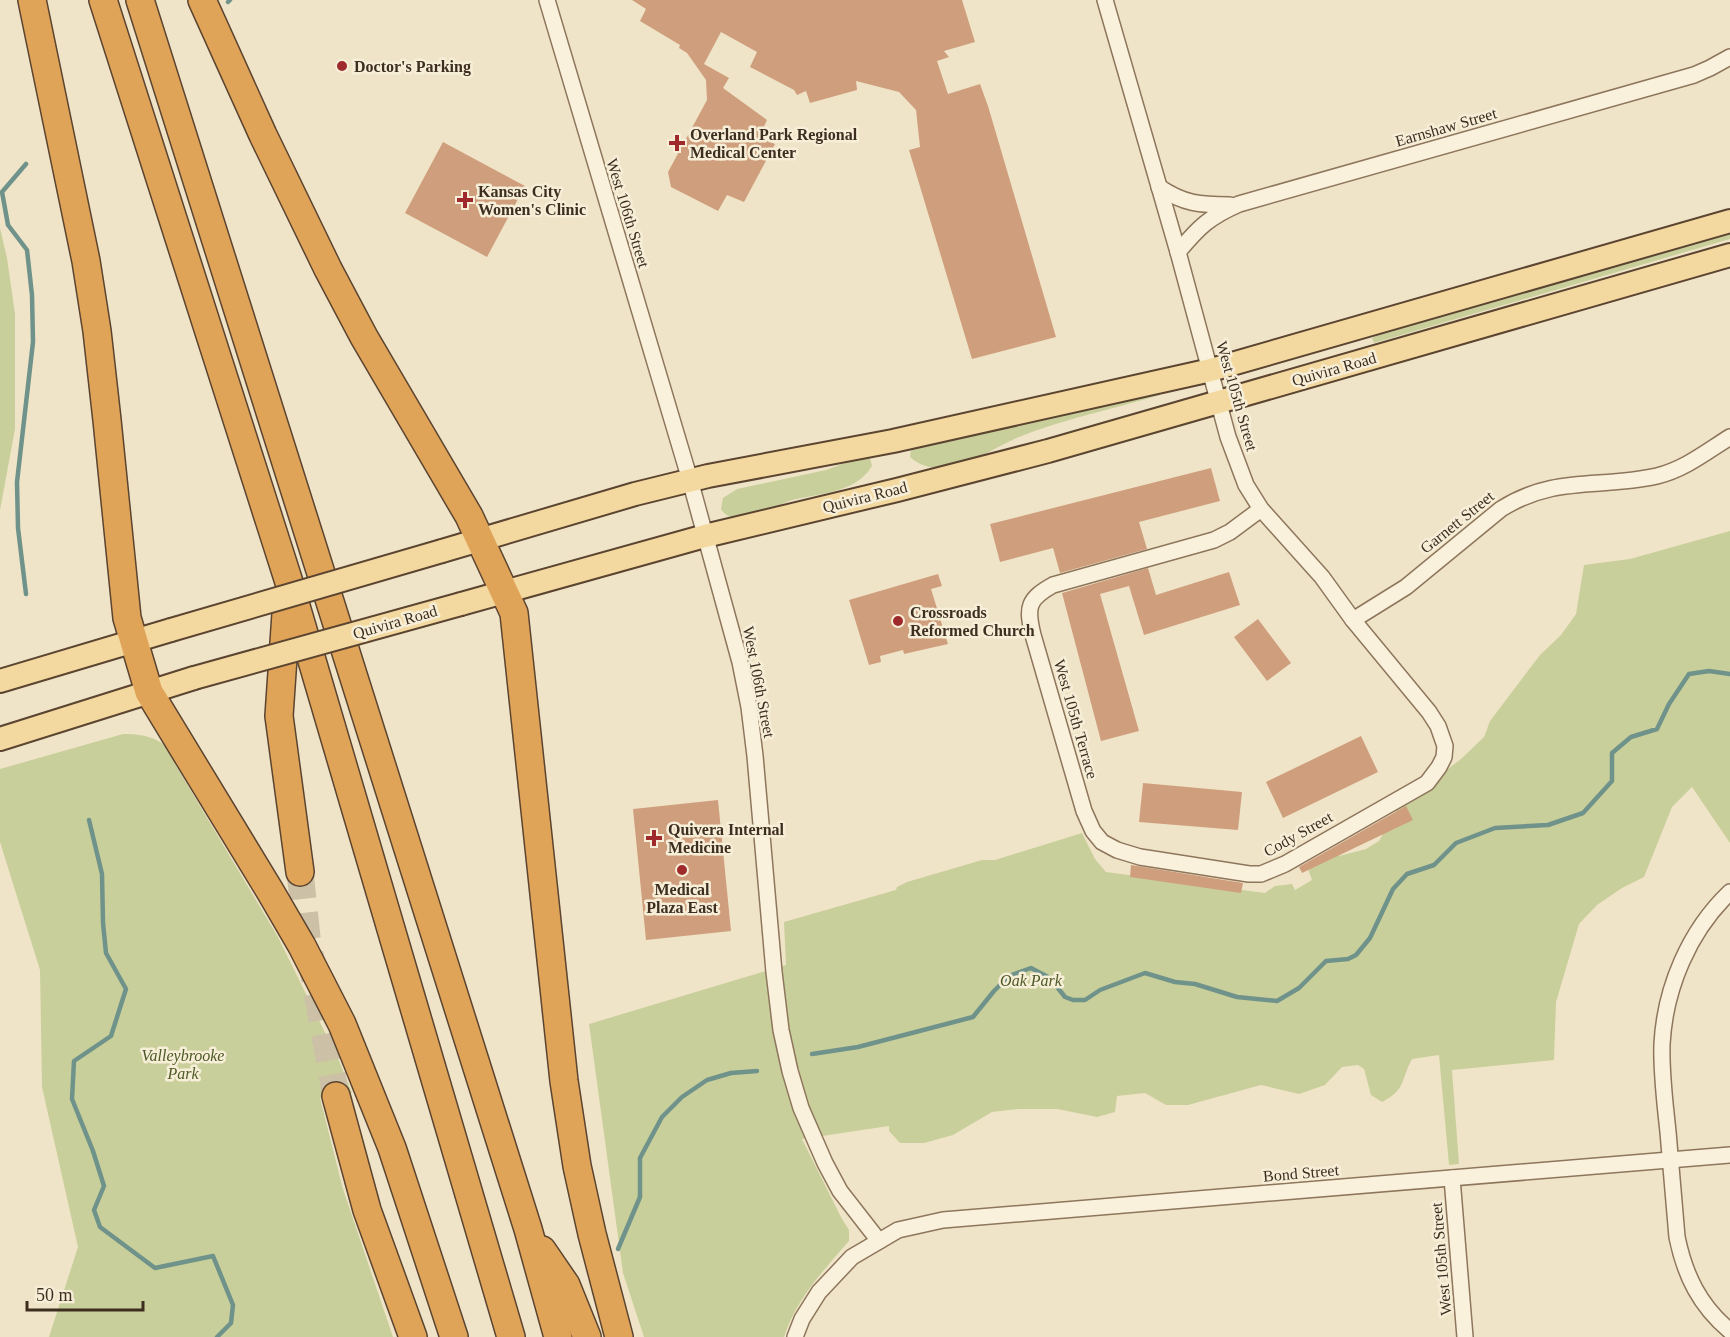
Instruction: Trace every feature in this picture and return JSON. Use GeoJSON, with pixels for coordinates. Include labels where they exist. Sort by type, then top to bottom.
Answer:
{"type":"FeatureCollection","features":[{"type":"Feature","properties":{"kind":"highway"},"geometry":{"type":"LineString","coordinates":[[32,0],[90,284],[107,420],[126,618],[148,692],[303,946],[342,1024],[392,1148],[454,1337]]}},
{"type":"Feature","properties":{"kind":"highway"},"geometry":{"type":"LineString","coordinates":[[103,0],[288,579],[511,1337]]}},
{"type":"Feature","properties":{"kind":"highway"},"geometry":{"type":"LineString","coordinates":[[140,0],[528,1229],[558,1337]]}},
{"type":"Feature","properties":{"kind":"highway"},"geometry":{"type":"LineString","coordinates":[[202,0],[263,135],[328,269],[364,337],[468,516],[514,613],[564,1081],[577,1166],[619,1337]]}},
{"type":"Feature","properties":{"kind":"highway"},"geometry":{"type":"LineString","coordinates":[[288,579],[279,716],[300,872]]}},
{"type":"Feature","properties":{"kind":"highway"},"geometry":{"type":"LineString","coordinates":[[336,1096],[366,1210],[413,1337]]}},
{"type":"Feature","properties":{"kind":"highway"},"geometry":{"type":"LineString","coordinates":[[528,1229],[566,1285],[587,1337]]}},
{"type":"Feature","properties":{"kind":"main road","name":"Quivira Road"},"geometry":{"type":"LineString","coordinates":[[0,681],[690,480],[893,441],[1211,370],[1730,221]]}},
{"type":"Feature","properties":{"kind":"main road","name":"Quivira Road"},"geometry":{"type":"LineString","coordinates":[[0,739],[194,678],[504,591],[705,536],[897,490],[1219,402],[1730,255]]}},
{"type":"Feature","properties":{"kind":"street","name":"West 106th Street"},"geometry":{"type":"LineString","coordinates":[[547,0],[690,480],[740,662],[749,707],[781,1030],[790,1071],[801,1108],[840,1191],[879,1241]]}},
{"type":"Feature","properties":{"kind":"street","name":"West 105th Street"},"geometry":{"type":"LineString","coordinates":[[1105,0],[1178,252],[1228,437],[1246,485],[1261,509],[1322,577],[1353,620],[1429,712],[1438,726],[1444,746]]}},
{"type":"Feature","properties":{"kind":"street","name":"Earnshaw Street"},"geometry":{"type":"LineString","coordinates":[[1178,252],[1214,215],[1239,204],[1663,84],[1710,69],[1730,57]]}},
{"type":"Feature","properties":{"kind":"street","name":"Earnshaw Street"},"geometry":{"type":"LineString","coordinates":[[1159,187],[1174,197],[1192,204],[1239,204]]}},
{"type":"Feature","properties":{"kind":"street","name":"Garnett Street"},"geometry":{"type":"LineString","coordinates":[[1353,620],[1406,587],[1501,508],[1517,498],[1560,486],[1635,480],[1659,475],[1698,460],[1730,437]]}},
{"type":"Feature","properties":{"kind":"street","name":"West 105th Terrace"},"geometry":{"type":"LineString","coordinates":[[1102,842],[1093,831],[1084,812],[1033,634],[1029,614],[1031,601],[1038,593],[1053,585],[1222,537],[1261,509]]}},
{"type":"Feature","properties":{"kind":"street","name":"Cody Street"},"geometry":{"type":"LineString","coordinates":[[1102,842],[1117,850],[1140,856],[1261,874],[1285,864],[1344,829],[1418,790],[1434,776],[1444,757],[1444,746]]}},
{"type":"Feature","properties":{"kind":"street"},"geometry":{"type":"LineString","coordinates":[[1730,892],[1707,918],[1691,944],[1676,976],[1666,1010],[1662,1045],[1670,1160],[1677,1238],[1681,1257],[1690,1282],[1700,1300],[1715,1319],[1730,1331]]}},
{"type":"Feature","properties":{"kind":"street","name":"Bond Street"},"geometry":{"type":"LineString","coordinates":[[879,1241],[898,1230],[943,1220],[1730,1155]]}},
{"type":"Feature","properties":{"kind":"street","name":"West 105th Street"},"geometry":{"type":"LineString","coordinates":[[1452,1178],[1466,1337]]}},
{"type":"Feature","properties":{"kind":"street"},"geometry":{"type":"LineString","coordinates":[[795,1337],[802,1319],[831,1277],[852,1257],[879,1241]]}},
{"type":"Feature","properties":{"kind":"green space"},"geometry":{"type":"Polygon","coordinates":[[[0,228],[15,314],[15,429],[0,510],[0,228]]]}},
{"type":"Feature","properties":{"kind":"green space"},"geometry":{"type":"Polygon","coordinates":[[[1730,229],[1730,239],[1374,343],[1372,338],[1386,331],[1730,229]]]}},
{"type":"Feature","properties":{"kind":"green space"},"geometry":{"type":"Polygon","coordinates":[[[1159,390],[1160,395],[1036,431],[953,467],[930,467],[910,457],[911,450],[917,447],[1025,424],[1159,390]]]}},
{"type":"Feature","properties":{"kind":"green space"},"geometry":{"type":"Polygon","coordinates":[[[859,458],[870,458],[872,466],[865,475],[846,487],[789,501],[766,513],[752,517],[735,518],[721,509],[723,498],[737,489],[826,470],[859,458]]]}},
{"type":"Feature","properties":{"kind":"green space","name":"Oak Park"},"geometry":{"type":"Polygon","coordinates":[[[1730,531],[1730,843],[1692,787],[1672,807],[1644,877],[1622,888],[1597,905],[1579,924],[1556,1002],[1554,1060],[1452,1070],[1459,1164],[1449,1165],[1439,1055],[1412,1059],[1402,1084],[1390,1098],[1382,1102],[1371,1095],[1364,1069],[1358,1065],[1342,1067],[1325,1085],[1299,1094],[1261,1085],[1188,1105],[1166,1105],[1145,1093],[1117,1096],[1115,1112],[1097,1117],[1057,1109],[992,1112],[953,1135],[924,1143],[900,1143],[889,1131],[889,1126],[802,1139],[849,1230],[849,1241],[803,1298],[784,1337],[644,1337],[623,1273],[589,1024],[786,965],[784,922],[896,890],[897,887],[907,882],[982,860],[995,860],[1082,833],[1095,859],[1106,872],[1265,893],[1275,886],[1292,884],[1295,890],[1312,880],[1308,869],[1314,859],[1366,849],[1379,841],[1399,806],[1461,759],[1484,737],[1490,721],[1540,655],[1561,635],[1576,614],[1584,565],[1630,559],[1730,531]]]}},
{"type":"Feature","properties":{"kind":"green space","name":"Valleybrooke Park"},"geometry":{"type":"Polygon","coordinates":[[[123,734],[153,738],[177,756],[175,764],[278,937],[340,1063],[352,1093],[320,1098],[343,1189],[393,1337],[49,1337],[78,1247],[42,1087],[40,970],[0,842],[0,769],[123,734]]]}},
{"type":"Feature","properties":{"kind":"building"},"geometry":{"type":"Polygon","coordinates":[[[632,0],[962,0],[975,42],[944,51],[949,57],[937,61],[948,94],[980,84],[1056,337],[972,359],[909,150],[920,147],[916,110],[899,92],[856,81],[857,90],[810,103],[806,91],[797,95],[794,90],[750,67],[757,52],[721,32],[704,64],[729,78],[723,88],[767,120],[759,137],[775,144],[744,202],[727,195],[718,211],[671,187],[668,172],[707,100],[706,80],[687,53],[679,48],[680,45],[640,21],[646,9],[632,0]]]}},
{"type":"Feature","properties":{"kind":"building","name":"Kansas City Women's Clinic"},"geometry":{"type":"Polygon","coordinates":[[[443,142],[525,186],[487,257],[405,213],[443,142]]]}},
{"type":"Feature","properties":{"kind":"building"},"geometry":{"type":"Polygon","coordinates":[[[1211,468],[1220,501],[1139,522],[1147,549],[1060,573],[1053,548],[1000,562],[990,524],[1211,468]]]}},
{"type":"Feature","properties":{"kind":"building"},"geometry":{"type":"Polygon","coordinates":[[[1148,568],[1156,595],[1229,572],[1240,605],[1144,635],[1129,586],[1100,594],[1139,731],[1101,741],[1062,593],[1148,568]]]}},
{"type":"Feature","properties":{"kind":"building","name":"Crossroads Reformed Church"},"geometry":{"type":"Polygon","coordinates":[[[938,574],[942,586],[931,589],[948,644],[904,654],[903,650],[880,656],[881,662],[869,665],[849,600],[938,574]]]}},
{"type":"Feature","properties":{"kind":"building"},"geometry":{"type":"Polygon","coordinates":[[[1258,619],[1291,663],[1267,681],[1234,637],[1258,619]]]}},
{"type":"Feature","properties":{"kind":"building"},"geometry":{"type":"Polygon","coordinates":[[[1361,736],[1378,772],[1283,818],[1266,782],[1361,736]]]}},
{"type":"Feature","properties":{"kind":"building"},"geometry":{"type":"Polygon","coordinates":[[[1143,783],[1242,792],[1238,830],[1139,822],[1143,783]]]}},
{"type":"Feature","properties":{"kind":"building","name":"Medical Plaza East"},"geometry":{"type":"Polygon","coordinates":[[[718,800],[731,931],[646,940],[633,809],[718,800]]]}},
{"type":"Feature","properties":{"kind":"building"},"geometry":{"type":"Polygon","coordinates":[[[1406,806],[1413,820],[1302,873],[1299,867],[1406,806]]]}},
{"type":"Feature","properties":{"kind":"building"},"geometry":{"type":"Polygon","coordinates":[[[1131,865],[1243,883],[1241,893],[1130,877],[1131,865]]]}},
{"type":"Feature","properties":{"kind":"waterway"},"geometry":{"type":"LineString","coordinates":[[26,164],[2,192],[8,225],[27,250],[32,295],[33,342],[17,482],[18,528],[26,594]]}},
{"type":"Feature","properties":{"kind":"waterway"},"geometry":{"type":"LineString","coordinates":[[812,1054],[858,1047],[973,1017],[1009,976],[1031,968],[1050,978],[1065,997],[1073,1000],[1085,1000],[1100,990],[1145,973],[1175,982],[1195,984],[1237,997],[1277,1001],[1299,988],[1326,961],[1348,959],[1356,955],[1370,938],[1393,889],[1407,874],[1434,865],[1456,843],[1495,828],[1548,825],[1583,813],[1612,781],[1612,753],[1631,737],[1657,729],[1669,704],[1689,674],[1709,671],[1730,674]]}},
{"type":"Feature","properties":{"kind":"waterway"},"geometry":{"type":"LineString","coordinates":[[89,820],[102,874],[106,953],[126,989],[111,1036],[74,1061],[72,1099],[104,1186],[94,1210],[100,1227],[155,1268],[213,1256],[233,1305],[231,1323],[217,1337]]}},
{"type":"Feature","properties":{"kind":"waterway"},"geometry":{"type":"LineString","coordinates":[[618,1249],[640,1197],[640,1158],[662,1117],[682,1097],[707,1080],[731,1073],[757,1071]]}},
{"type":"Feature","properties":{"kind":"tunnel"},"geometry":{"type":"LineString","coordinates":[[300,872],[307,937],[336,1096]]}},
{"type":"Feature","properties":{"kind":"place","name":"Doctor's Parking"},"geometry":{"type":"Point","coordinates":[342,66]}},
{"type":"Feature","properties":{"kind":"place","name":"Overland Park Regional Medical Center"},"geometry":{"type":"Point","coordinates":[677,143]}},
{"type":"Feature","properties":{"kind":"place","name":"Kansas City Women's Clinic"},"geometry":{"type":"Point","coordinates":[465,200]}},
{"type":"Feature","properties":{"kind":"place","name":"Crossroads Reformed Church"},"geometry":{"type":"Point","coordinates":[898,621]}},
{"type":"Feature","properties":{"kind":"place","name":"Quivera Internal Medicine"},"geometry":{"type":"Point","coordinates":[654,838]}},
{"type":"Feature","properties":{"kind":"place","name":"Medical Plaza East"},"geometry":{"type":"Point","coordinates":[682,870]}}]}
